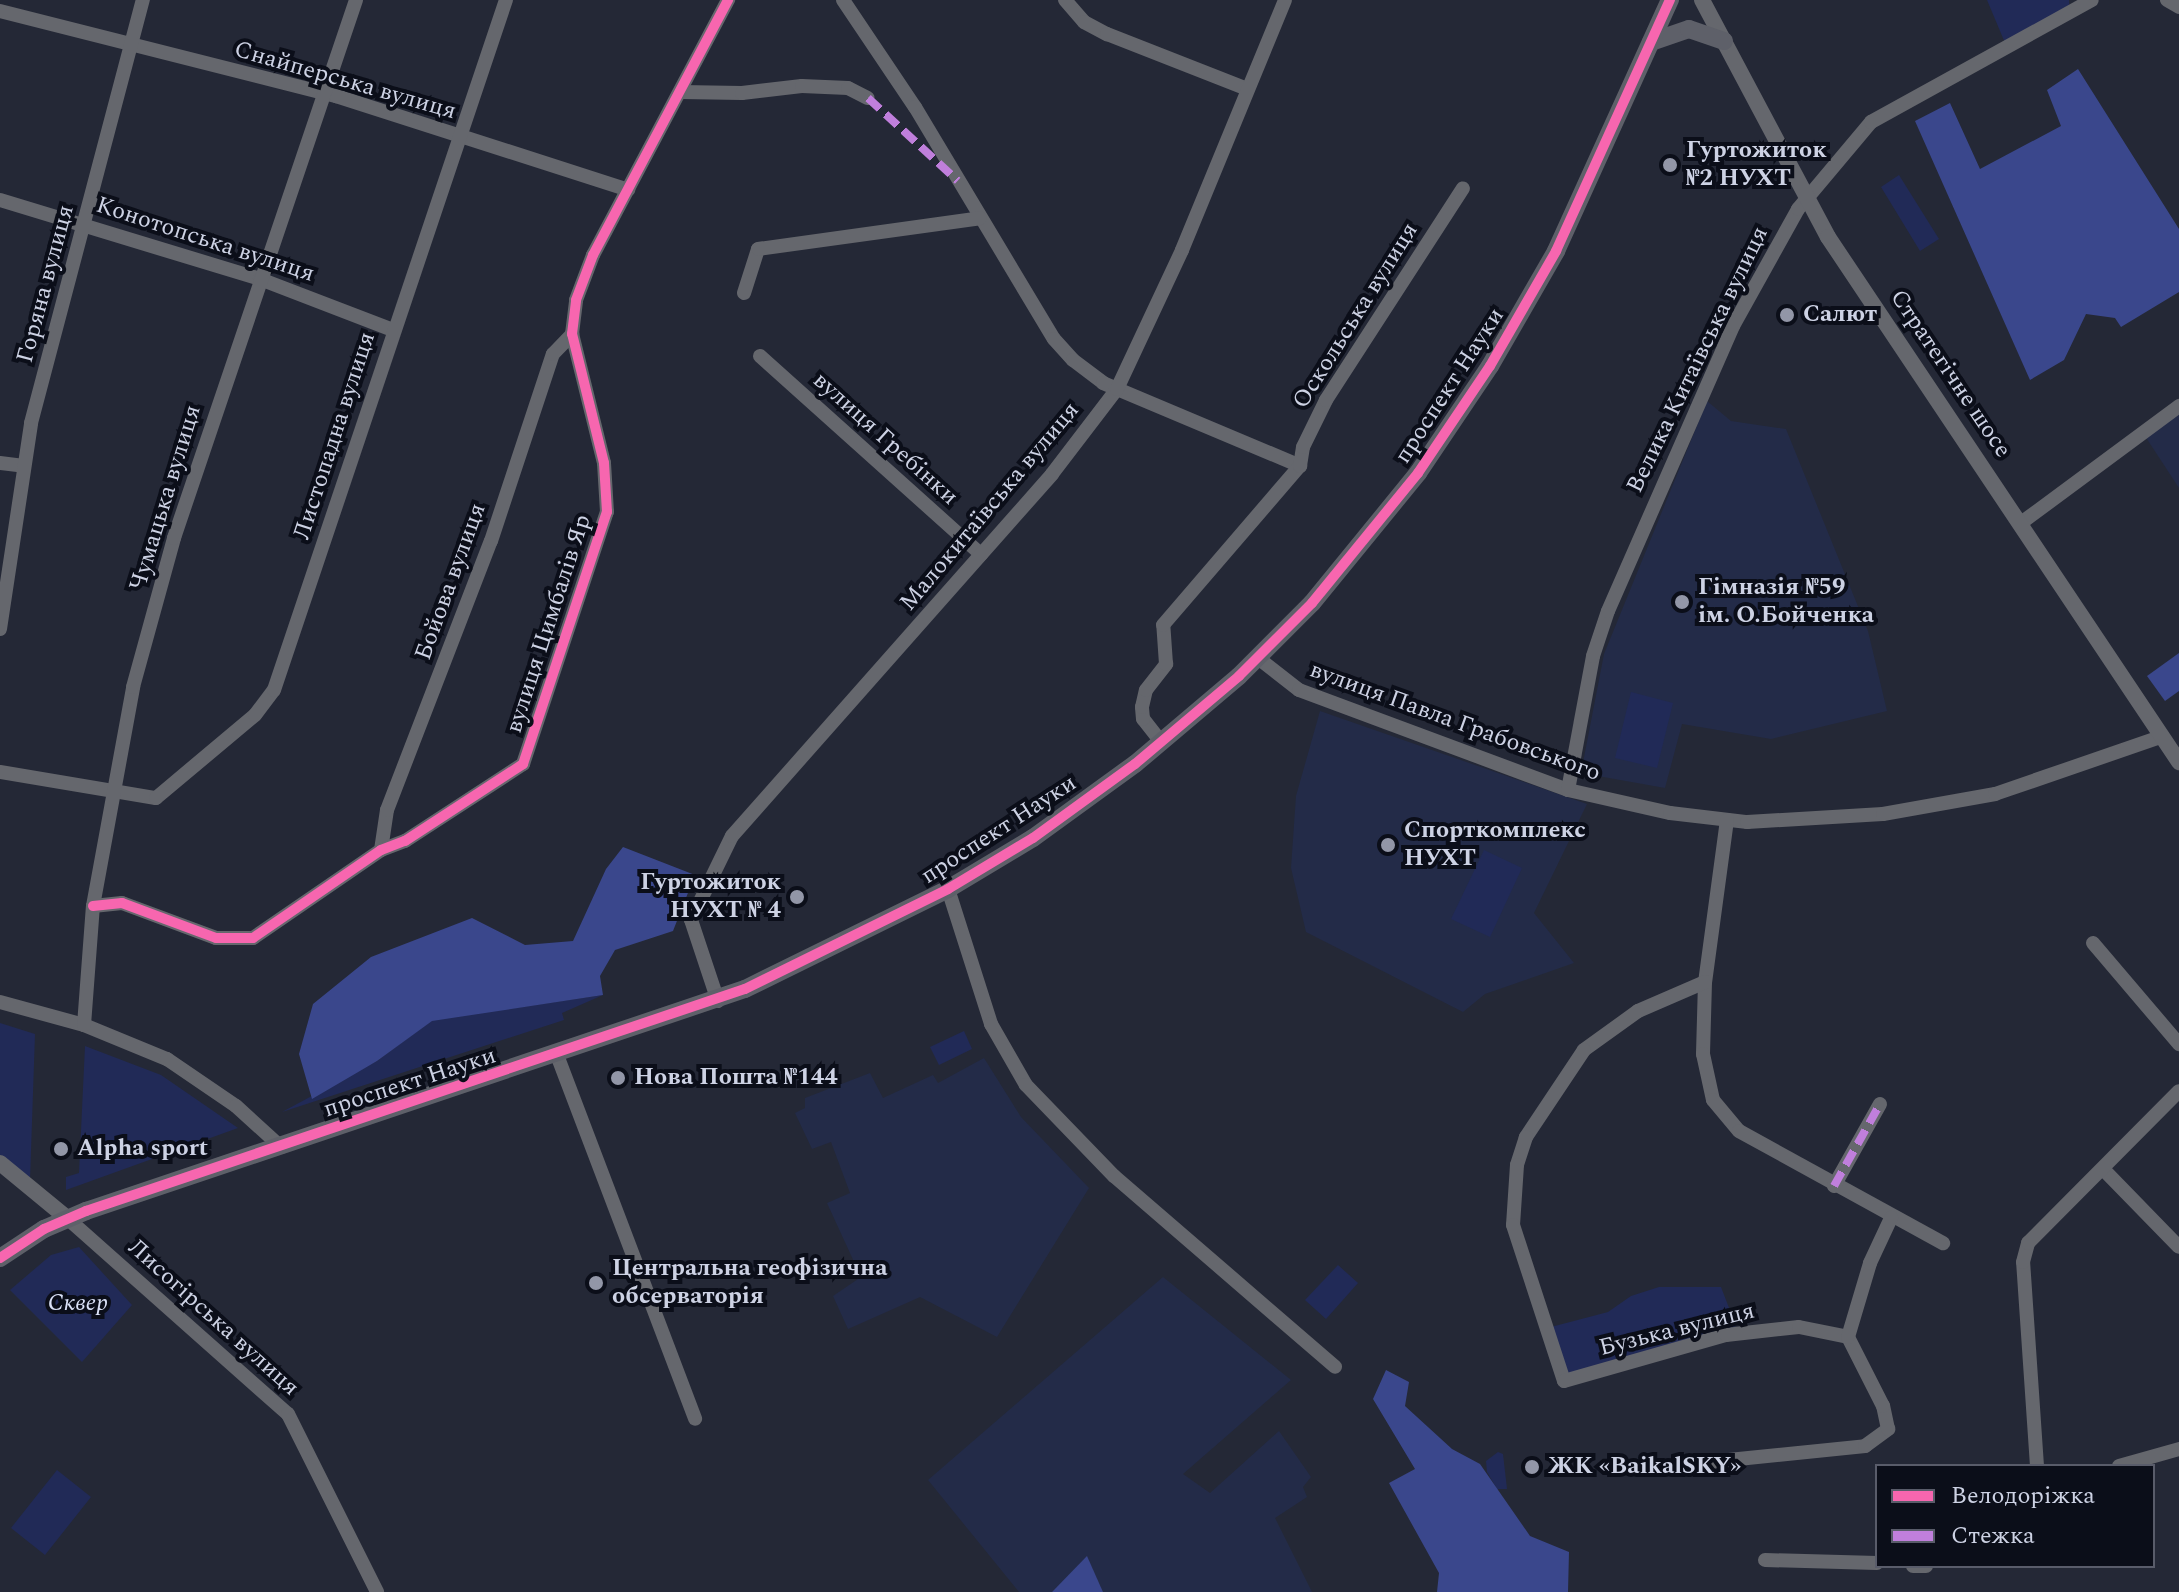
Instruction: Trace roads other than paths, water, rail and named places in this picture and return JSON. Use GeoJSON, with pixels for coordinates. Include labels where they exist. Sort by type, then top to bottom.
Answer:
{"type":"FeatureCollection","features":[{"type":"Feature","properties":{"kind":"main road","name":"проспект Науки"},"geometry":{"type":"LineString","coordinates":[[0,1258],[67,1218],[718,1001],[948,889],[1033,838],[1162,743],[1258,658],[1358,550],[1478,385],[1556,251],[1670,0]]}},
{"type":"Feature","properties":{"kind":"main road"},"geometry":{"type":"LineString","coordinates":[[1651,42],[1689,29],[1724,41]]}},
{"type":"Feature","properties":{"kind":"street","name":"Горяна вулиця"},"geometry":{"type":"LineString","coordinates":[[0,629],[24,466],[143,0]]}},
{"type":"Feature","properties":{"kind":"street","name":"Чумацька вулиця"},"geometry":{"type":"LineString","coordinates":[[84,1025],[93,906],[111,793],[174,538],[356,0]]}},
{"type":"Feature","properties":{"kind":"street","name":"Листопадна вулиця"},"geometry":{"type":"LineString","coordinates":[[0,772],[111,793],[156,798],[255,715],[274,690],[506,0]]}},
{"type":"Feature","properties":{"kind":"street","name":"вулиця Цимбалів Яр"},"geometry":{"type":"LineString","coordinates":[[93,906],[122,903],[216,938],[253,938],[381,850],[405,841],[515,771],[531,746],[607,512],[604,463],[572,334],[576,300],[593,255],[728,0]]}},
{"type":"Feature","properties":{"kind":"street"},"geometry":{"type":"LineString","coordinates":[[843,0],[1054,339],[1090,373],[1117,389],[1300,466]]}},
{"type":"Feature","properties":{"kind":"street"},"geometry":{"type":"LineString","coordinates":[[1065,0],[1084,22],[1107,34],[1247,89]]}},
{"type":"Feature","properties":{"kind":"street","name":"Малокитаївська вулиця"},"geometry":{"type":"LineString","coordinates":[[718,1001],[691,920],[732,836],[1063,461],[1117,389],[1182,250],[1285,0]]}},
{"type":"Feature","properties":{"kind":"street","name":"Стратегічне шосе"},"geometry":{"type":"LineString","coordinates":[[1702,0],[1805,198],[2179,762]]}},
{"type":"Feature","properties":{"kind":"street","name":"Велика Китаївська вулиця"},"geometry":{"type":"LineString","coordinates":[[1568,790],[1593,656],[1608,611],[1733,326],[1805,198],[1871,122],[1973,70],[2092,0]]}},
{"type":"Feature","properties":{"kind":"street"},"geometry":{"type":"LineString","coordinates":[[2167,0],[2179,7]]}},
{"type":"Feature","properties":{"kind":"street","name":"Снайперська вулиця"},"geometry":{"type":"LineString","coordinates":[[0,11],[325,96],[628,190]]}},
{"type":"Feature","properties":{"kind":"street"},"geometry":{"type":"LineString","coordinates":[[681,92],[742,93],[802,86],[848,88],[868,98]]}},
{"type":"Feature","properties":{"kind":"street","name":"Оскольська вулиця"},"geometry":{"type":"LineString","coordinates":[[1162,743],[1143,719],[1142,707],[1146,690],[1166,664],[1163,625],[1300,466],[1303,447],[1326,400],[1463,188]]}},
{"type":"Feature","properties":{"kind":"street","name":"Конотопська вулиця"},"geometry":{"type":"LineString","coordinates":[[0,200],[85,223],[260,279],[393,330]]}},
{"type":"Feature","properties":{"kind":"street"},"geometry":{"type":"LineString","coordinates":[[744,293],[749,262],[758,249],[980,218]]}},
{"type":"Feature","properties":{"kind":"street","name":"Бойова вулиця"},"geometry":{"type":"LineString","coordinates":[[381,850],[387,810],[491,541],[553,354],[572,334]]}},
{"type":"Feature","properties":{"kind":"street","name":"вулиця Гребінки"},"geometry":{"type":"LineString","coordinates":[[760,356],[981,554]]}},
{"type":"Feature","properties":{"kind":"street"},"geometry":{"type":"LineString","coordinates":[[2021,523],[2179,406]]}},
{"type":"Feature","properties":{"kind":"street"},"geometry":{"type":"LineString","coordinates":[[0,463],[24,466]]}},
{"type":"Feature","properties":{"kind":"street","name":"вулиця Павла Грабовського"},"geometry":{"type":"LineString","coordinates":[[1258,658],[1299,690],[1568,790],[1727,820],[1883,814],[1995,794],[2161,737]]}},
{"type":"Feature","properties":{"kind":"street"},"geometry":{"type":"LineString","coordinates":[[1727,820],[1705,982],[1706,1075],[1724,1117],[1834,1186],[1943,1243]]}},
{"type":"Feature","properties":{"kind":"street"},"geometry":{"type":"LineString","coordinates":[[948,889],[991,1024],[1026,1085],[1114,1176],[1335,1367]]}},
{"type":"Feature","properties":{"kind":"street"},"geometry":{"type":"LineString","coordinates":[[2093,943],[2179,1044]]}},
{"type":"Feature","properties":{"kind":"street","name":"Бузька вулиця"},"geometry":{"type":"LineString","coordinates":[[1705,982],[1638,1011],[1584,1050],[1526,1137],[1517,1165],[1513,1225],[1564,1381],[1726,1335],[1799,1327],[1848,1337]]}},
{"type":"Feature","properties":{"kind":"street"},"geometry":{"type":"LineString","coordinates":[[0,1002],[84,1025],[167,1059],[236,1106],[281,1147]]}},
{"type":"Feature","properties":{"kind":"street"},"geometry":{"type":"LineString","coordinates":[[557,1055],[695,1419]]}},
{"type":"Feature","properties":{"kind":"street"},"geometry":{"type":"LineString","coordinates":[[2037,1464],[2023,1262],[2028,1243],[2104,1170],[2179,1091]]}},
{"type":"Feature","properties":{"kind":"street"},"geometry":{"type":"LineString","coordinates":[[1834,1186],[1880,1104]]}},
{"type":"Feature","properties":{"kind":"street"},"geometry":{"type":"LineString","coordinates":[[0,1163],[67,1218]]}},
{"type":"Feature","properties":{"kind":"street"},"geometry":{"type":"LineString","coordinates":[[2104,1170],[2179,1247]]}},
{"type":"Feature","properties":{"kind":"street","name":"Лисогірська вулиця"},"geometry":{"type":"LineString","coordinates":[[67,1218],[288,1414],[377,1592]]}},
{"type":"Feature","properties":{"kind":"street"},"geometry":{"type":"LineString","coordinates":[[1689,1464],[1875,1442],[1888,1429],[1883,1406],[1848,1337],[1870,1263],[1891,1218]]}},
{"type":"Feature","properties":{"kind":"street"},"geometry":{"type":"LineString","coordinates":[[2126,1464],[2179,1449]]}},
{"type":"Feature","properties":{"kind":"street"},"geometry":{"type":"LineString","coordinates":[[1765,1560],[1875,1563]]}},
{"type":"Feature","properties":{"kind":"place","name":"Гуртожиток №2 НУХТ"},"geometry":{"type":"Point","coordinates":[1670,165]}},
{"type":"Feature","properties":{"kind":"place","name":"Салют"},"geometry":{"type":"Point","coordinates":[1787,315]}},
{"type":"Feature","properties":{"kind":"place","name":"Гімназія №59 ім. О.Бойченка"},"geometry":{"type":"Point","coordinates":[1682,602]}},
{"type":"Feature","properties":{"kind":"place","name":"Спорткомплекс НУХТ"},"geometry":{"type":"Point","coordinates":[1388,845]}},
{"type":"Feature","properties":{"kind":"place","name":"Гуртожиток НУХТ № 4"},"geometry":{"type":"Point","coordinates":[797,897]}},
{"type":"Feature","properties":{"kind":"place","name":"Нова Пошта №144"},"geometry":{"type":"Point","coordinates":[618,1078]}},
{"type":"Feature","properties":{"kind":"place","name":"Alpha sport"},"geometry":{"type":"Point","coordinates":[61,1149]}},
{"type":"Feature","properties":{"kind":"place","name":"Центральна геофізична обсерваторія"},"geometry":{"type":"Point","coordinates":[596,1283]}},
{"type":"Feature","properties":{"kind":"place","name":"ЖК «BaikalSKY»"},"geometry":{"type":"Point","coordinates":[1532,1467]}},
{"type":"Feature","properties":{"kind":"park label","name":"Сквер"},"geometry":{"type":"Point","coordinates":[78,1304]}}]}
